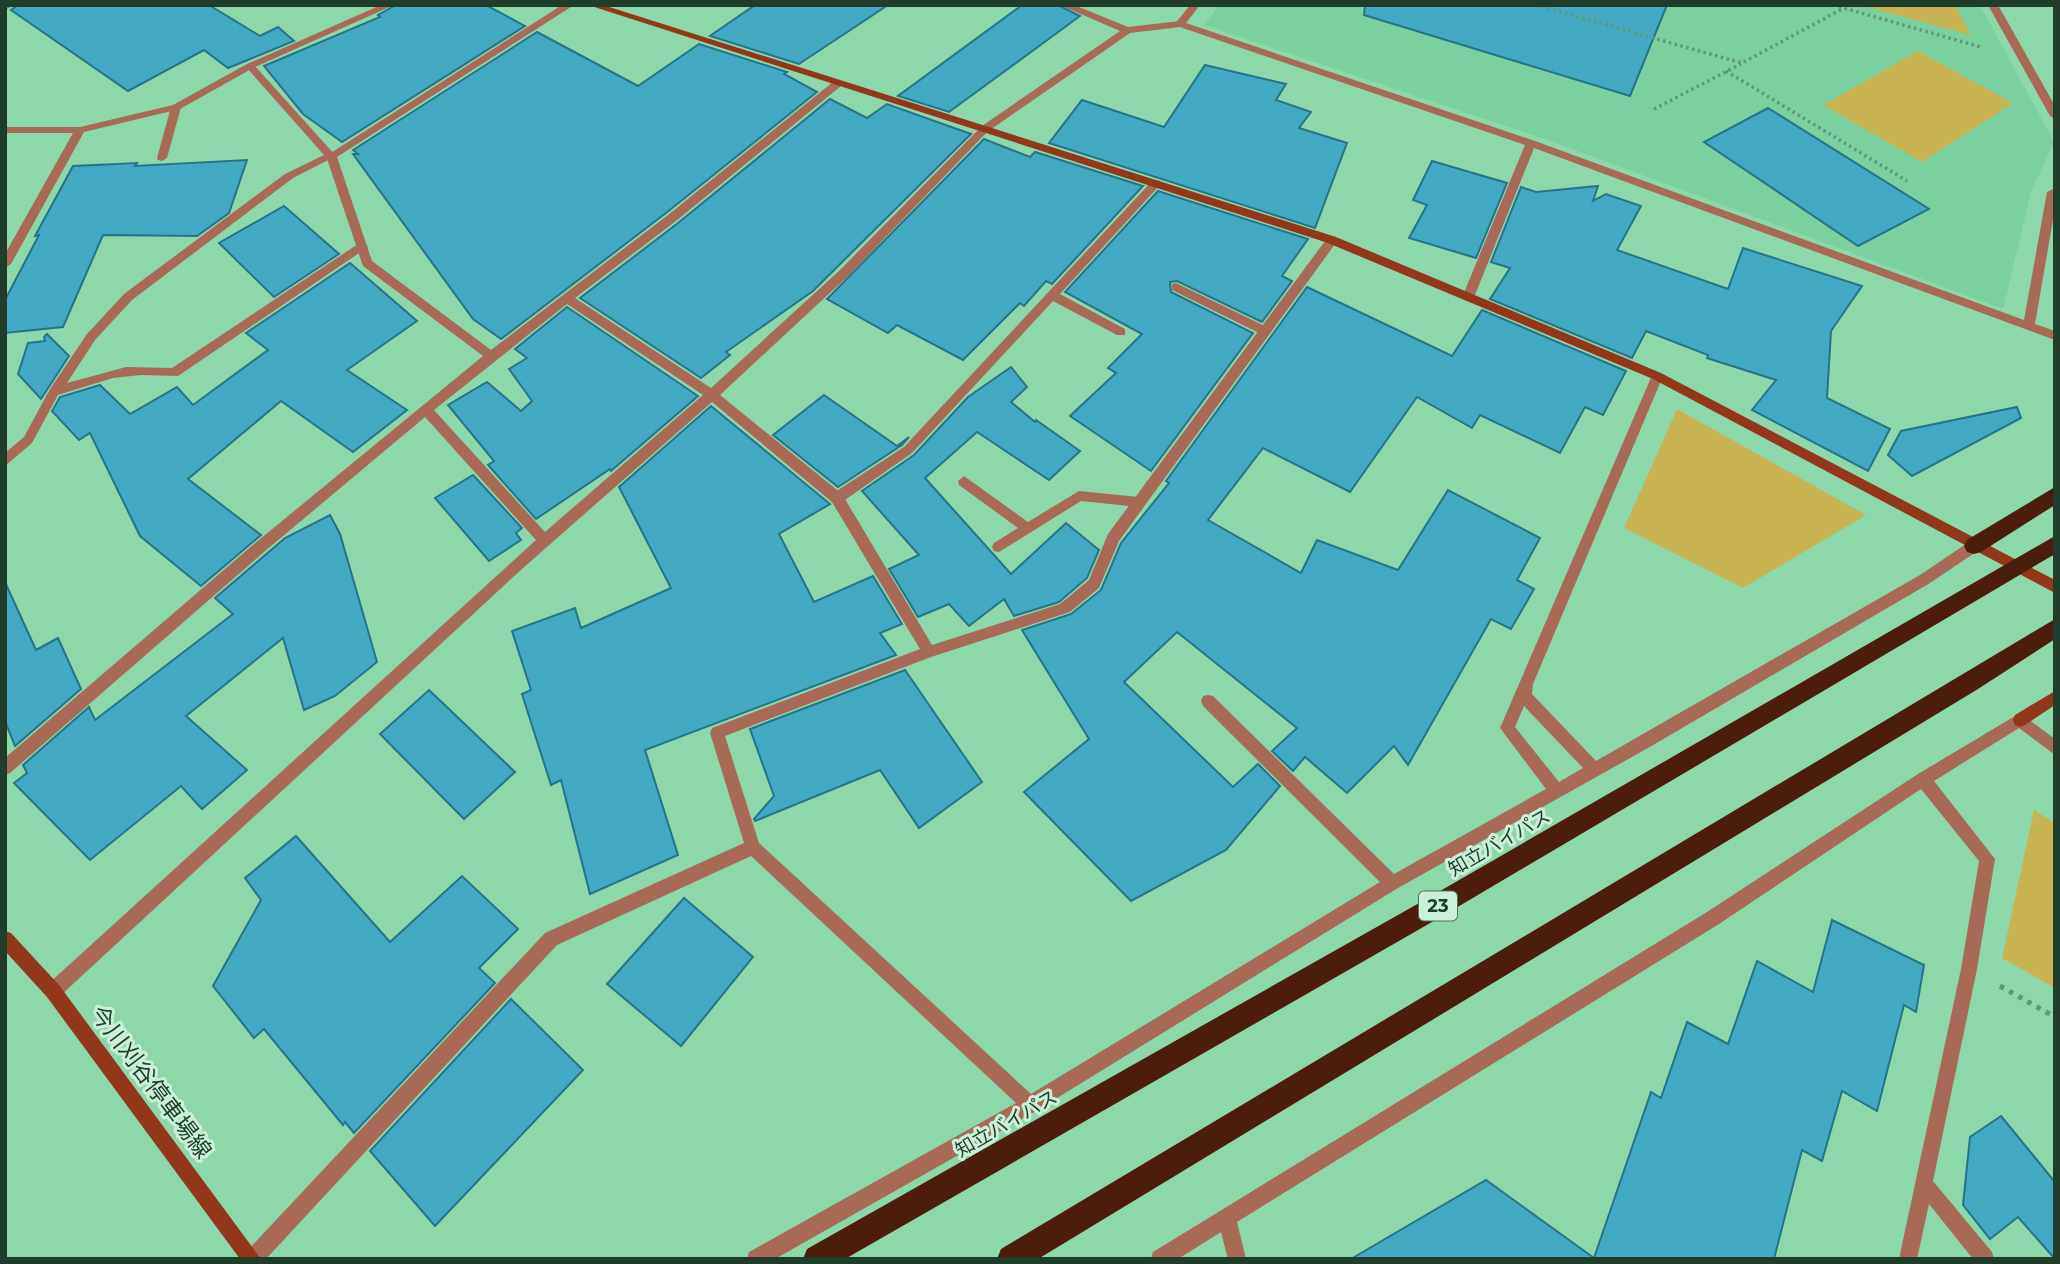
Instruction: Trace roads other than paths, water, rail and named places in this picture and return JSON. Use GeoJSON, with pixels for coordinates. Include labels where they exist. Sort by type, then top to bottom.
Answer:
{"type":"FeatureCollection","features":[{"type":"Feature","properties":{"kind":"highway"},"geometry":{"type":"LineString","coordinates":[[1974,546],[2055,495]]}},
{"type":"Feature","properties":{"kind":"highway","name":"知立バイパス"},"geometry":{"type":"LineString","coordinates":[[817,1259],[1430,910],[2055,544]]}},
{"type":"Feature","properties":{"kind":"highway"},"geometry":{"type":"LineString","coordinates":[[1011,1259],[1970,682],[2055,628]]}},
{"type":"Feature","properties":{"kind":"street"},"geometry":{"type":"LineString","coordinates":[[5,130],[80,130],[176,107],[250,66],[389,5]]}},
{"type":"Feature","properties":{"kind":"street"},"geometry":{"type":"LineString","coordinates":[[5,461],[29,440],[54,392],[91,337],[128,296],[289,176],[331,156],[569,5]]}},
{"type":"Feature","properties":{"kind":"street"},"geometry":{"type":"LineString","coordinates":[[593,5],[1332,240],[1469,295],[1657,376],[2055,587]]}},
{"type":"Feature","properties":{"kind":"street"},"geometry":{"type":"LineString","coordinates":[[1065,5],[1128,30]]}},
{"type":"Feature","properties":{"kind":"street"},"geometry":{"type":"LineString","coordinates":[[1180,24],[1195,5]]}},
{"type":"Feature","properties":{"kind":"street"},"geometry":{"type":"LineString","coordinates":[[1993,5],[2055,116]]}},
{"type":"Feature","properties":{"kind":"street"},"geometry":{"type":"LineString","coordinates":[[53,991],[337,729],[712,395],[844,273],[986,128],[1128,30],[1180,24],[1531,143],[1671,197],[2055,336]]}},
{"type":"Feature","properties":{"kind":"street"},"geometry":{"type":"LineString","coordinates":[[250,66],[331,156],[367,263],[491,356]]}},
{"type":"Feature","properties":{"kind":"street"},"geometry":{"type":"LineString","coordinates":[[5,768],[258,548],[491,356],[672,218],[837,84]]}},
{"type":"Feature","properties":{"kind":"street"},"geometry":{"type":"LineString","coordinates":[[162,158],[176,107]]}},
{"type":"Feature","properties":{"kind":"street"},"geometry":{"type":"LineString","coordinates":[[5,264],[80,130]]}},
{"type":"Feature","properties":{"kind":"street"},"geometry":{"type":"LineString","coordinates":[[1469,295],[1531,143]]}},
{"type":"Feature","properties":{"kind":"street"},"geometry":{"type":"LineString","coordinates":[[837,498],[908,450],[1156,183]]}},
{"type":"Feature","properties":{"kind":"street"},"geometry":{"type":"LineString","coordinates":[[2029,326],[2054,190]]}},
{"type":"Feature","properties":{"kind":"street"},"geometry":{"type":"LineString","coordinates":[[1030,1105],[753,847],[717,733],[929,652],[1065,608],[1094,584],[1113,538],[1332,240]]}},
{"type":"Feature","properties":{"kind":"street"},"geometry":{"type":"LineString","coordinates":[[54,392],[98,376],[143,368],[174,373],[362,247]]}},
{"type":"Feature","properties":{"kind":"street"},"geometry":{"type":"LineString","coordinates":[[1176,287],[1265,331]]}},
{"type":"Feature","properties":{"kind":"street"},"geometry":{"type":"LineString","coordinates":[[1052,295],[1121,332]]}},
{"type":"Feature","properties":{"kind":"street"},"geometry":{"type":"LineString","coordinates":[[566,298],[712,395],[837,498],[929,652]]}},
{"type":"Feature","properties":{"kind":"street"},"geometry":{"type":"LineString","coordinates":[[1594,769],[1524,696],[1657,376]]}},
{"type":"Feature","properties":{"kind":"street"},"geometry":{"type":"LineString","coordinates":[[1557,791],[1507,728],[1657,376]]}},
{"type":"Feature","properties":{"kind":"street"},"geometry":{"type":"LineString","coordinates":[[426,410],[545,541]]}},
{"type":"Feature","properties":{"kind":"street"},"geometry":{"type":"LineString","coordinates":[[964,481],[1028,529]]}},
{"type":"Feature","properties":{"kind":"street"},"geometry":{"type":"LineString","coordinates":[[999,547],[1079,496],[1139,502]]}},
{"type":"Feature","properties":{"kind":"street"},"geometry":{"type":"LineString","coordinates":[[757,1259],[1030,1105],[1392,883],[1925,579],[1974,546]]}},
{"type":"Feature","properties":{"kind":"street"},"geometry":{"type":"LineString","coordinates":[[1160,1259],[1713,918],[1923,779],[2055,697]]}},
{"type":"Feature","properties":{"kind":"street"},"geometry":{"type":"LineString","coordinates":[[1208,701],[1392,883]]}},
{"type":"Feature","properties":{"kind":"street"},"geometry":{"type":"LineString","coordinates":[[2020,720],[2055,748]]}},
{"type":"Feature","properties":{"kind":"street"},"geometry":{"type":"LineString","coordinates":[[1908,1259],[1969,969],[1987,859],[1923,779]]}},
{"type":"Feature","properties":{"kind":"street"},"geometry":{"type":"LineString","coordinates":[[253,1259],[551,939],[753,847]]}},
{"type":"Feature","properties":{"kind":"street","name":"今川刈谷停車場線"},"geometry":{"type":"LineString","coordinates":[[5,939],[53,991],[253,1259]]}},
{"type":"Feature","properties":{"kind":"street"},"geometry":{"type":"LineString","coordinates":[[1923,1182],[1985,1259]]}},
{"type":"Feature","properties":{"kind":"street"},"geometry":{"type":"LineString","coordinates":[[1226,1217],[1237,1259]]}}]}
